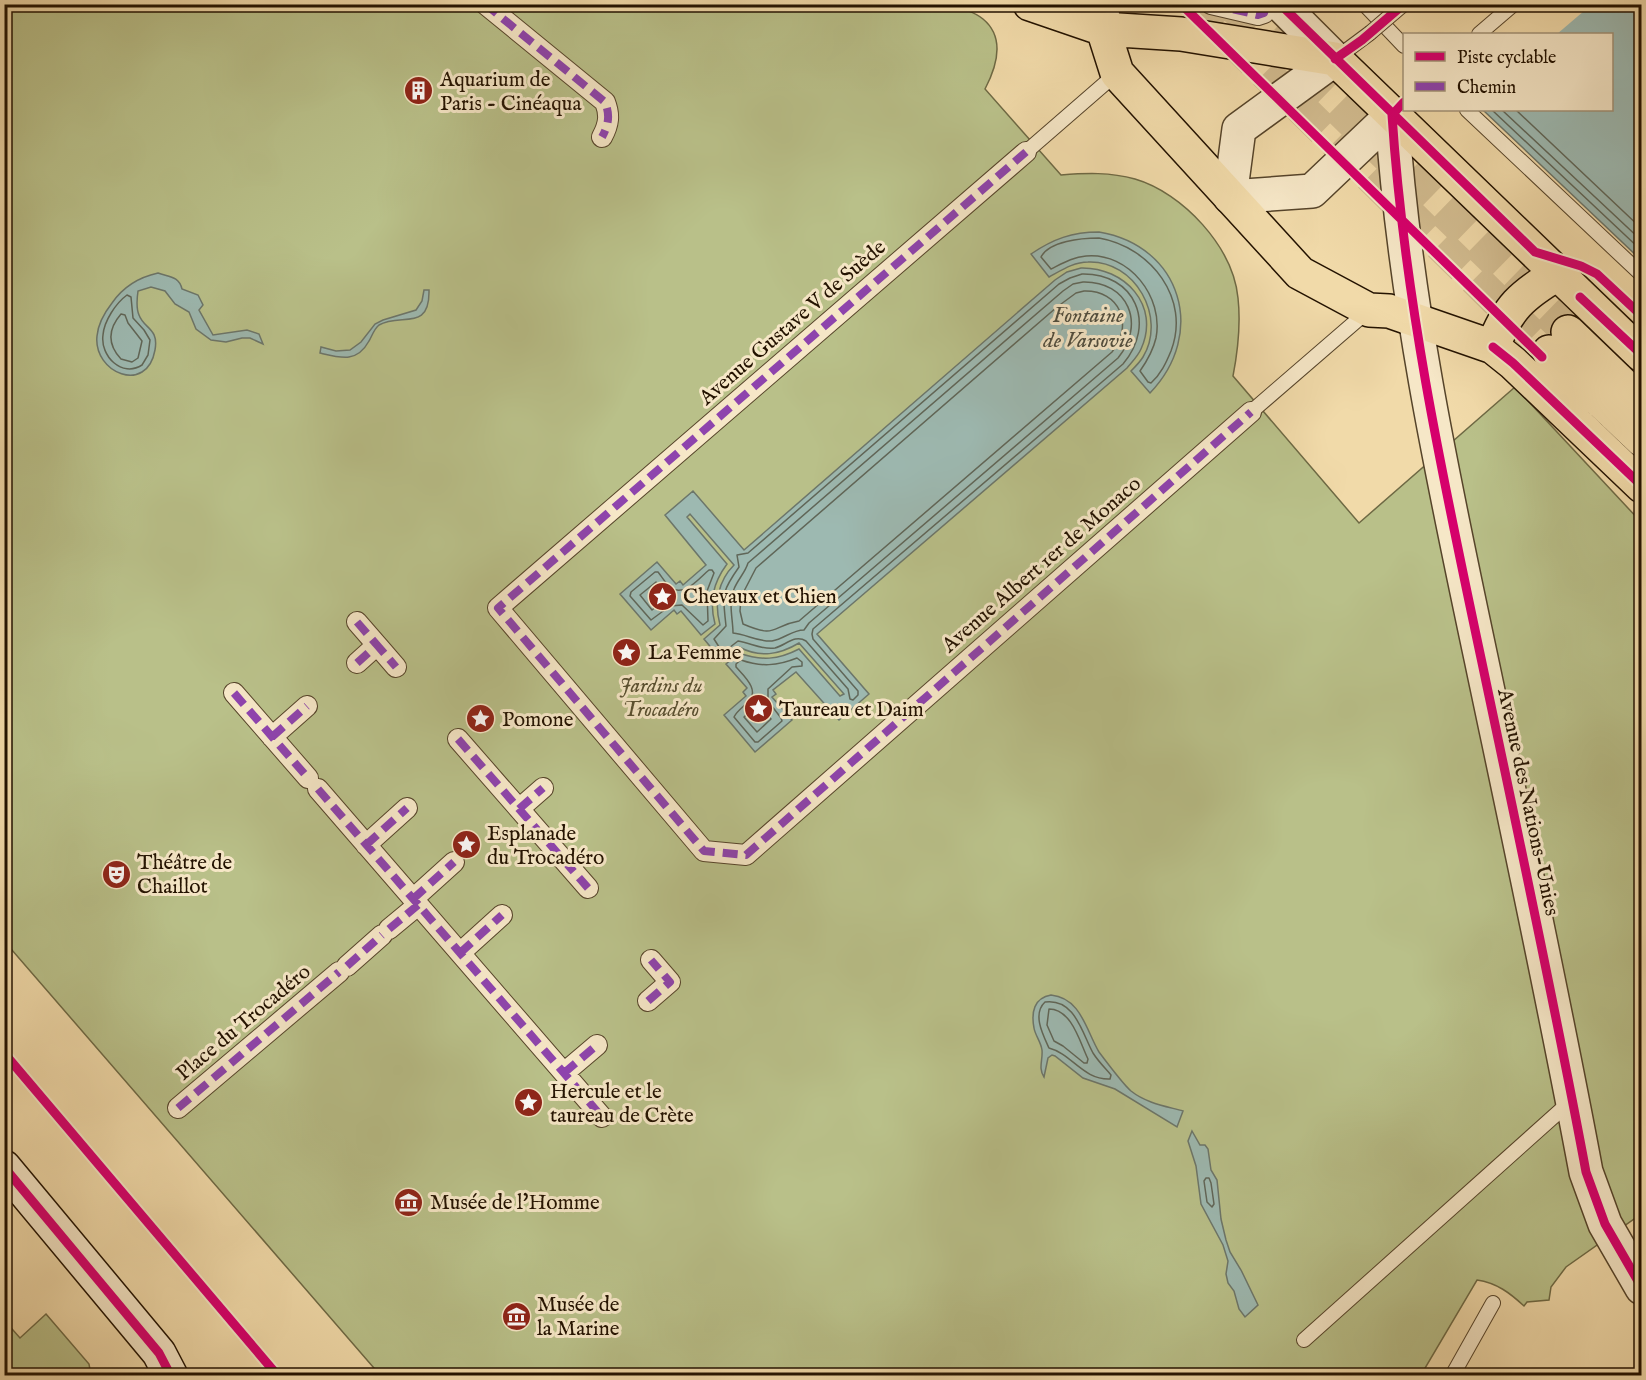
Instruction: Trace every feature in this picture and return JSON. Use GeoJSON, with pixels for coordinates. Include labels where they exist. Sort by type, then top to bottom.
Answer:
{"type":"FeatureCollection","features":[{"type":"Feature","properties":{"kind":"main road"},"geometry":{"type":"LineString","coordinates":[[1030,4],[1180,34],[1335,59],[1398,108],[1557,274],[1641,355]]}},
{"type":"Feature","properties":{"kind":"main road"},"geometry":{"type":"LineString","coordinates":[[1103,17],[1117,73],[1299,273],[1368,310],[1389,311],[1493,347],[1513,363],[1641,486]]}},
{"type":"Feature","properties":{"kind":"main road"},"geometry":{"type":"LineString","coordinates":[[1493,347],[1500,326],[1517,302],[1557,274]]}},
{"type":"Feature","properties":{"kind":"main road"},"geometry":{"type":"LineString","coordinates":[[1641,403],[1559,342],[1641,440]]}},
{"type":"Feature","properties":{"kind":"street"},"geometry":{"type":"LineString","coordinates":[[485,4],[605,102],[609,114],[607,128],[602,136]]}},
{"type":"Feature","properties":{"kind":"street"},"geometry":{"type":"LineString","coordinates":[[1211,4],[1258,15],[1264,13],[1265,9],[1260,4]]}},
{"type":"Feature","properties":{"kind":"street"},"geometry":{"type":"LineString","coordinates":[[1280,4],[1335,59],[1239,129],[1230,197],[1312,190],[1398,108]]}},
{"type":"Feature","properties":{"kind":"street","name":"Avenue des Nations-Unies"},"geometry":{"type":"LineString","coordinates":[[1398,108],[1394,150],[1415,320],[1440,463],[1586,1172],[1605,1224],[1639,1284]]}},
{"type":"Feature","properties":{"kind":"street","name":"Avenue Gustave V de Suède"},"geometry":{"type":"LineString","coordinates":[[746,855],[704,851],[498,608],[1026,152]]}},
{"type":"Feature","properties":{"kind":"street","name":"Avenue Albert 1er de Monaco"},"geometry":{"type":"LineString","coordinates":[[746,855],[1251,412]]}},
{"type":"Feature","properties":{"kind":"street"},"geometry":{"type":"LineString","coordinates":[[357,622],[396,667]]}},
{"type":"Feature","properties":{"kind":"street"},"geometry":{"type":"LineString","coordinates":[[357,663],[377,645]]}},
{"type":"Feature","properties":{"kind":"street"},"geometry":{"type":"LineString","coordinates":[[234,693],[602,1117]]}},
{"type":"Feature","properties":{"kind":"street"},"geometry":{"type":"LineString","coordinates":[[272,737],[307,706]]}},
{"type":"Feature","properties":{"kind":"street"},"geometry":{"type":"LineString","coordinates":[[458,739],[588,888]]}},
{"type":"Feature","properties":{"kind":"street"},"geometry":{"type":"LineString","coordinates":[[519,809],[543,788]]}},
{"type":"Feature","properties":{"kind":"street"},"geometry":{"type":"LineString","coordinates":[[366,845],[408,808]]}},
{"type":"Feature","properties":{"kind":"street","name":"Place du Trocadéro"},"geometry":{"type":"LineString","coordinates":[[178,1108],[386,932],[454,862]]}},
{"type":"Feature","properties":{"kind":"street"},"geometry":{"type":"LineString","coordinates":[[460,953],[502,915]]}},
{"type":"Feature","properties":{"kind":"street"},"geometry":{"type":"LineString","coordinates":[[648,1000],[670,982],[651,960]]}},
{"type":"Feature","properties":{"kind":"street"},"geometry":{"type":"LineString","coordinates":[[564,1073],[597,1045]]}},
{"type":"Feature","properties":{"kind":"street"},"geometry":{"type":"LineString","coordinates":[[4,1167],[152,1344],[171,1376]]}},
{"type":"Feature","properties":{"kind":"lane"},"geometry":{"type":"LineString","coordinates":[[1364,4],[1403,45]]}},
{"type":"Feature","properties":{"kind":"lane"},"geometry":{"type":"LineString","coordinates":[[1335,59],[1404,4]]}},
{"type":"Feature","properties":{"kind":"lane"},"geometry":{"type":"LineString","coordinates":[[1480,33],[1514,4]]}},
{"type":"Feature","properties":{"kind":"lane","name":"Avenue Gustave V de Suède"},"geometry":{"type":"LineString","coordinates":[[1026,152],[1117,73]]}},
{"type":"Feature","properties":{"kind":"lane"},"geometry":{"type":"LineString","coordinates":[[1468,111],[1641,275]]}},
{"type":"Feature","properties":{"kind":"lane","name":"Avenue Albert 1er de Monaco"},"geometry":{"type":"LineString","coordinates":[[1251,412],[1368,310]]}},
{"type":"Feature","properties":{"kind":"lane"},"geometry":{"type":"LineString","coordinates":[[1304,1340],[1572,1100]]}},
{"type":"Feature","properties":{"kind":"lane"},"geometry":{"type":"LineString","coordinates":[[1452,1376],[1493,1303]]}},
{"type":"Feature","properties":{"kind":"green space","name":"Jardins du Trocadéro"},"geometry":{"type":"Polygon","coordinates":[[[4,5],[953,6],[975,14],[990,27],[995,35],[997,53],[993,72],[985,89],[1061,175],[1098,174],[1135,179],[1171,196],[1203,225],[1227,260],[1238,298],[1238,337],[1233,376],[1359,523],[1515,387],[1641,522],[1641,1214],[1566,1267],[1551,1287],[1549,1300],[1527,1302],[1524,1306],[1503,1289],[1477,1280],[1421,1375],[380,1375],[5,942],[4,5]]]}},
{"type":"Feature","properties":{"kind":"green space"},"geometry":{"type":"Polygon","coordinates":[[[46,1314],[89,1364],[91,1375],[5,1375],[5,1321],[20,1338],[46,1314]]]}},
{"type":"Feature","properties":{"kind":"water"},"geometry":{"type":"Polygon","coordinates":[[[1379,5],[1641,5],[1641,260],[1484,111],[1613,111],[1613,33],[1408,33],[1379,5]]]}},
{"type":"Feature","properties":{"kind":"water"},"geometry":{"type":"Polygon","coordinates":[[[1099,232],[1127,241],[1150,255],[1167,274],[1177,296],[1181,320],[1178,345],[1168,370],[1150,393],[1131,371],[1143,357],[1149,341],[1151,325],[1149,309],[1142,294],[1132,281],[1120,270],[1105,264],[1088,262],[1073,265],[1049,277],[1031,254],[1063,237],[1099,232]]]}},
{"type":"Feature","properties":{"kind":"water","name":"Fontaine de Varsovie"},"geometry":{"type":"Polygon","coordinates":[[[1081,268],[1097,269],[1111,274],[1135,292],[1146,318],[1146,333],[1138,354],[1127,368],[817,634],[869,694],[839,720],[796,672],[773,690],[776,694],[772,697],[792,720],[755,752],[724,715],[746,696],[743,692],[747,688],[726,664],[739,653],[769,658],[799,649],[840,696],[844,694],[799,643],[769,654],[754,653],[739,647],[722,661],[704,639],[720,625],[717,609],[719,593],[724,578],[734,565],[690,514],[687,517],[727,564],[715,585],[712,600],[715,624],[701,635],[681,611],[677,614],[674,610],[651,630],[620,594],[657,562],[676,584],[680,581],[683,585],[706,565],[665,515],[693,491],[744,550],[1055,280],[1067,272],[1081,268]]]}},
{"type":"Feature","properties":{"kind":"water"},"geometry":{"type":"Polygon","coordinates":[[[158,273],[173,278],[179,282],[182,289],[198,295],[203,305],[199,310],[213,335],[247,330],[259,334],[263,344],[250,338],[226,342],[211,340],[196,329],[189,312],[175,304],[165,291],[151,287],[138,291],[137,303],[141,320],[155,337],[155,350],[150,364],[142,372],[132,375],[121,374],[111,369],[103,360],[98,349],[97,336],[102,318],[116,297],[127,288],[138,280],[158,273]]]}},
{"type":"Feature","properties":{"kind":"water"},"geometry":{"type":"Polygon","coordinates":[[[424,290],[429,290],[428,303],[425,312],[419,317],[379,325],[364,348],[354,356],[342,357],[320,353],[321,347],[336,351],[350,350],[361,342],[375,324],[416,310],[422,301],[424,290]]]}},
{"type":"Feature","properties":{"kind":"water"},"geometry":{"type":"Polygon","coordinates":[[[1051,995],[1061,997],[1076,1009],[1099,1052],[1131,1091],[1149,1101],[1183,1111],[1177,1127],[1115,1089],[1083,1078],[1055,1056],[1048,1058],[1044,1077],[1041,1067],[1042,1050],[1033,1017],[1037,1003],[1051,995]]]}},
{"type":"Feature","properties":{"kind":"water"},"geometry":{"type":"Polygon","coordinates":[[[1192,1131],[1200,1145],[1205,1145],[1208,1149],[1211,1170],[1217,1180],[1221,1219],[1226,1240],[1258,1305],[1245,1317],[1228,1283],[1226,1274],[1228,1261],[1223,1245],[1201,1204],[1196,1166],[1188,1141],[1192,1131]]]}},
{"type":"Feature","properties":{"kind":"pier"},"geometry":{"type":"Polygon","coordinates":[[[1376,4],[1591,5],[1558,33],[1403,33],[1376,4]]]}},
{"type":"Feature","properties":{"kind":"tunnel"},"geometry":{"type":"LineString","coordinates":[[1195,4],[1549,352]]}},
{"type":"Feature","properties":{"kind":"tunnel"},"geometry":{"type":"LineString","coordinates":[[1231,4],[1568,332]]}},
{"type":"Feature","properties":{"kind":"marked path"},"geometry":{"type":"LineString","coordinates":[[485,4],[605,102],[608,120],[602,137]]}},
{"type":"Feature","properties":{"kind":"marked path"},"geometry":{"type":"LineString","coordinates":[[1211,4],[1258,15],[1264,13],[1265,9],[1260,4]]}},
{"type":"Feature","properties":{"kind":"marked path"},"geometry":{"type":"LineString","coordinates":[[1026,152],[498,608],[704,851],[746,855],[1251,412]]}},
{"type":"Feature","properties":{"kind":"marked path"},"geometry":{"type":"LineString","coordinates":[[357,622],[377,645]]}},
{"type":"Feature","properties":{"kind":"marked path"},"geometry":{"type":"LineString","coordinates":[[357,663],[377,645],[396,667]]}},
{"type":"Feature","properties":{"kind":"marked path"},"geometry":{"type":"LineString","coordinates":[[234,693],[308,778]]}},
{"type":"Feature","properties":{"kind":"marked path"},"geometry":{"type":"LineString","coordinates":[[272,737],[307,706]]}},
{"type":"Feature","properties":{"kind":"marked path"},"geometry":{"type":"LineString","coordinates":[[458,739],[588,888]]}},
{"type":"Feature","properties":{"kind":"marked path"},"geometry":{"type":"LineString","coordinates":[[519,809],[543,788]]}},
{"type":"Feature","properties":{"kind":"marked path"},"geometry":{"type":"LineString","coordinates":[[318,789],[602,1117]]}},
{"type":"Feature","properties":{"kind":"marked path"},"geometry":{"type":"LineString","coordinates":[[366,845],[407,808]]}},
{"type":"Feature","properties":{"kind":"marked path"},"geometry":{"type":"LineString","coordinates":[[413,899],[454,862]]}},
{"type":"Feature","properties":{"kind":"marked path"},"geometry":{"type":"LineString","coordinates":[[389,929],[418,905]]}},
{"type":"Feature","properties":{"kind":"marked path"},"geometry":{"type":"LineString","coordinates":[[460,953],[502,915]]}},
{"type":"Feature","properties":{"kind":"marked path"},"geometry":{"type":"LineString","coordinates":[[347,966],[382,935]]}},
{"type":"Feature","properties":{"kind":"marked path"},"geometry":{"type":"LineString","coordinates":[[648,1001],[670,982],[651,960]]}},
{"type":"Feature","properties":{"kind":"marked path"},"geometry":{"type":"LineString","coordinates":[[178,1108],[339,972]]}},
{"type":"Feature","properties":{"kind":"marked path"},"geometry":{"type":"LineString","coordinates":[[564,1073],[597,1045]]}},
{"type":"Feature","properties":{"kind":"cycle path"},"geometry":{"type":"LineString","coordinates":[[1181,4],[1542,357]]}},
{"type":"Feature","properties":{"kind":"cycle path"},"geometry":{"type":"LineString","coordinates":[[1280,4],[1535,252],[1581,266],[1597,274],[1642,316]]}},
{"type":"Feature","properties":{"kind":"cycle path"},"geometry":{"type":"LineString","coordinates":[[1335,59],[1362,40],[1404,4]]}},
{"type":"Feature","properties":{"kind":"cycle path"},"geometry":{"type":"LineString","coordinates":[[1403,103],[1392,115],[1398,184],[1415,320],[1439,456],[1586,1172],[1605,1224],[1642,1288]]}},
{"type":"Feature","properties":{"kind":"cycle path"},"geometry":{"type":"LineString","coordinates":[[1580,297],[1642,355]]}},
{"type":"Feature","properties":{"kind":"cycle path"},"geometry":{"type":"LineString","coordinates":[[1493,347],[1513,363],[1642,486]]}},
{"type":"Feature","properties":{"kind":"cycle path"},"geometry":{"type":"LineString","coordinates":[[4,1053],[278,1376]]}},
{"type":"Feature","properties":{"kind":"cycle path"},"geometry":{"type":"LineString","coordinates":[[4,1167],[159,1353],[171,1376]]}},
{"type":"Feature","properties":{"kind":"place","name":"Aquarium de Paris - Cinéaqua"},"geometry":{"type":"Point","coordinates":[419,91]}},
{"type":"Feature","properties":{"kind":"place","name":"Chevaux et Chien"},"geometry":{"type":"Point","coordinates":[662,596]}},
{"type":"Feature","properties":{"kind":"place","name":"La Femme"},"geometry":{"type":"Point","coordinates":[627,652]}},
{"type":"Feature","properties":{"kind":"place","name":"Taureau et Daim"},"geometry":{"type":"Point","coordinates":[758,709]}},
{"type":"Feature","properties":{"kind":"place","name":"Pomone"},"geometry":{"type":"Point","coordinates":[481,719]}},
{"type":"Feature","properties":{"kind":"place","name":"Esplanade du Trocadéro"},"geometry":{"type":"Point","coordinates":[466,845]}},
{"type":"Feature","properties":{"kind":"place","name":"Théâtre de Chaillot"},"geometry":{"type":"Point","coordinates":[116,874]}},
{"type":"Feature","properties":{"kind":"place","name":"Hercule et le taureau de Crète"},"geometry":{"type":"Point","coordinates":[529,1103]}},
{"type":"Feature","properties":{"kind":"place","name":"Musée de l'Homme"},"geometry":{"type":"Point","coordinates":[409,1202]}},
{"type":"Feature","properties":{"kind":"place","name":"Musée de la Marine"},"geometry":{"type":"Point","coordinates":[516,1316]}}]}
